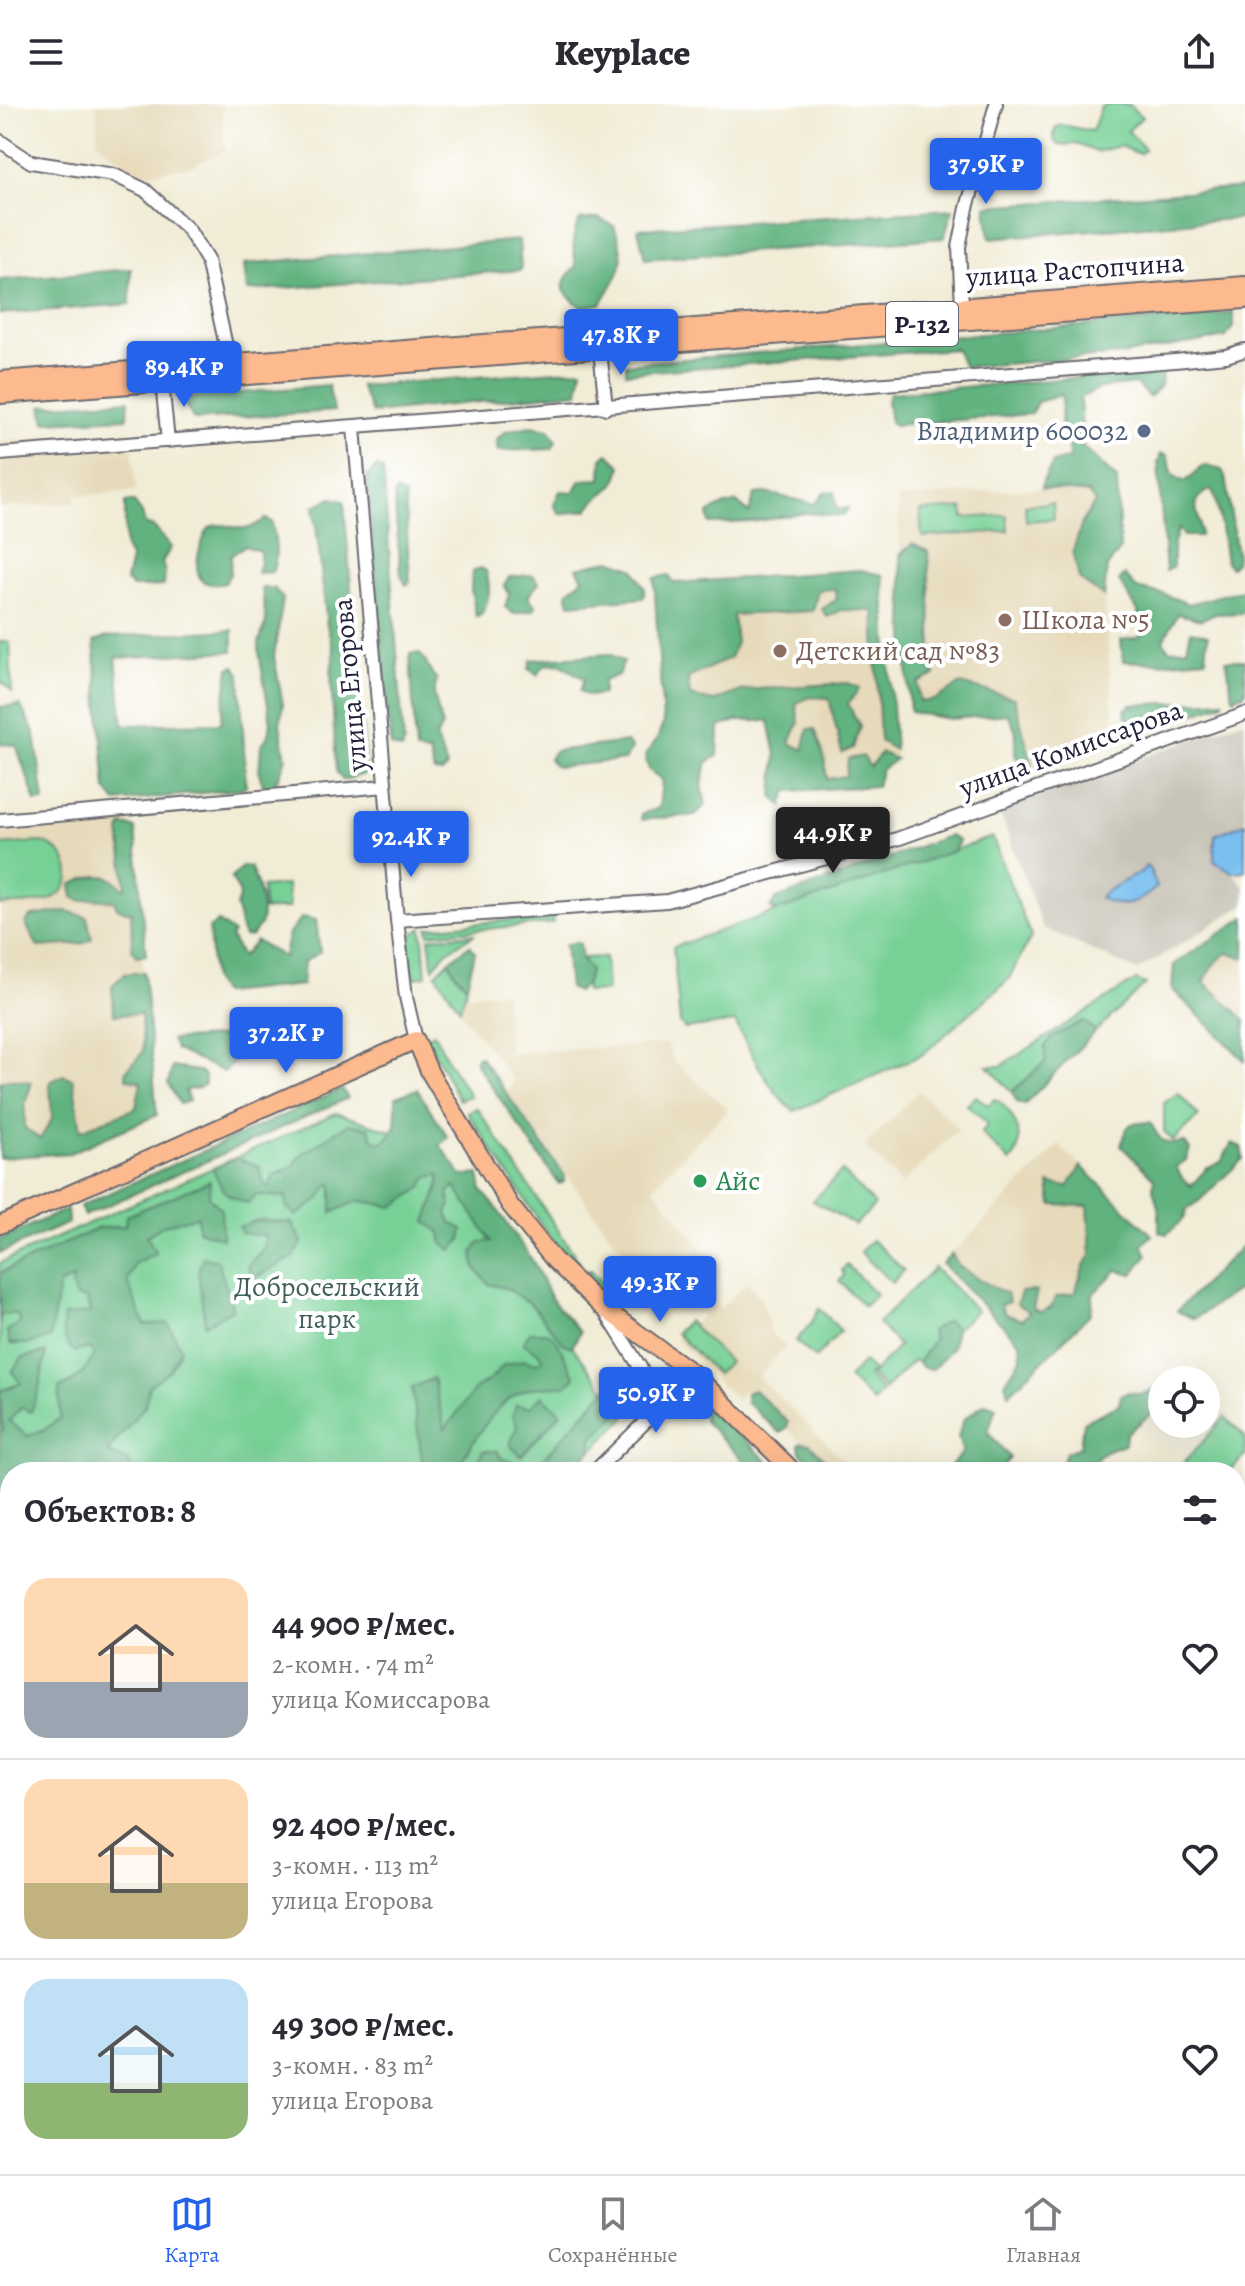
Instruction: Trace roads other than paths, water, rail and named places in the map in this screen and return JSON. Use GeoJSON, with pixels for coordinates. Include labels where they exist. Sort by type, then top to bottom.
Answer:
{"type":"FeatureCollection","features":[{"type":"Feature","properties":{"kind":"highway","name":"улица Растопчина"},"geometry":{"type":"LineString","coordinates":[[0,381],[1245,286]]}},
{"type":"Feature","properties":{"kind":"highway","name":"улица Растопчина"},"geometry":{"type":"LineString","coordinates":[[0,394],[1245,299]]}},
{"type":"Feature","properties":{"kind":"main road"},"geometry":{"type":"LineString","coordinates":[[0,1225],[416,1040]]}},
{"type":"Feature","properties":{"kind":"main road","name":"улица Егорова"},"geometry":{"type":"LineString","coordinates":[[416,1040],[430,1073],[510,1205],[554,1260],[602,1307],[694,1374],[784,1462]]}},
{"type":"Feature","properties":{"kind":"street"},"geometry":{"type":"LineString","coordinates":[[962,306],[959,247],[996,104]]}},
{"type":"Feature","properties":{"kind":"street"},"geometry":{"type":"LineString","coordinates":[[0,141],[31,162],[114,175],[145,190],[188,229],[207,260],[230,364]]}},
{"type":"Feature","properties":{"kind":"street"},"geometry":{"type":"LineString","coordinates":[[600,350],[606,408]]}},
{"type":"Feature","properties":{"kind":"street"},"geometry":{"type":"LineString","coordinates":[[0,454],[1175,361],[1226,356],[1245,350]]}},
{"type":"Feature","properties":{"kind":"street"},"geometry":{"type":"LineString","coordinates":[[162,382],[168,441]]}},
{"type":"Feature","properties":{"kind":"street","name":"улица Егорова"},"geometry":{"type":"LineString","coordinates":[[354,428],[397,920],[406,997],[416,1040]]}},
{"type":"Feature","properties":{"kind":"street","name":"улица Комиссарова"},"geometry":{"type":"LineString","coordinates":[[397,920],[667,901],[897,839],[1245,714]]}},
{"type":"Feature","properties":{"kind":"street"},"geometry":{"type":"LineString","coordinates":[[0,820],[385,786]]}},
{"type":"Feature","properties":{"kind":"street","name":"улица Егорова"},"geometry":{"type":"LineString","coordinates":[[602,1307],[640,1367],[651,1394],[649,1416]]}},
{"type":"Feature","properties":{"kind":"street"},"geometry":{"type":"LineString","coordinates":[[604,1462],[694,1374]]}},
{"type":"Feature","properties":{"kind":"water"},"geometry":{"type":"Polygon","coordinates":[[[1245,823],[1245,871],[1233,872],[1214,861],[1215,835],[1245,823]]]}},
{"type":"Feature","properties":{"kind":"water"},"geometry":{"type":"Polygon","coordinates":[[[1146,866],[1157,887],[1143,898],[1124,905],[1099,898],[1142,871],[1146,866]]]}},
{"type":"Feature","properties":{"kind":"place","name":"Владимир 600032"},"geometry":{"type":"Point","coordinates":[1144,431]}},
{"type":"Feature","properties":{"kind":"place","name":"Школа №5"},"geometry":{"type":"Point","coordinates":[1005,620]}},
{"type":"Feature","properties":{"kind":"place","name":"Детский сад №83"},"geometry":{"type":"Point","coordinates":[780,651]}},
{"type":"Feature","properties":{"kind":"place","name":"Айс"},"geometry":{"type":"Point","coordinates":[700,1181]}},
{"type":"Feature","properties":{"kind":"park label","name":"Добросельский парк"},"geometry":{"type":"Point","coordinates":[327,1303]}}]}
